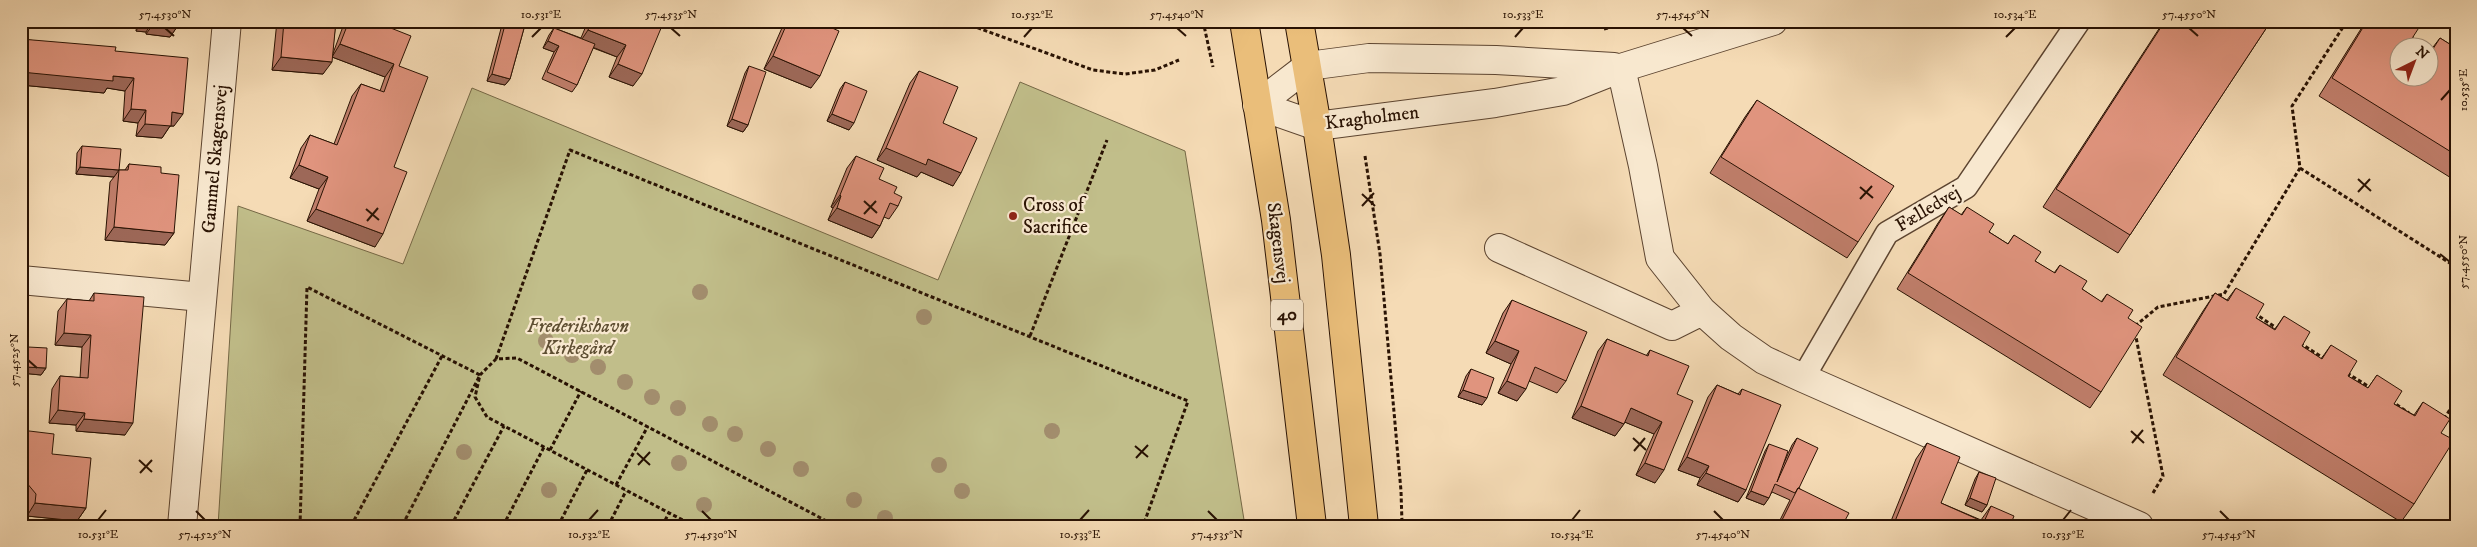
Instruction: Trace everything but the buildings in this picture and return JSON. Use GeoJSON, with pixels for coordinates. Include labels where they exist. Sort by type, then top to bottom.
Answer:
{"type":"FeatureCollection","features":[{"type":"Feature","properties":{"kind":"main road","name":"Skagensvej"},"geometry":{"type":"LineString","coordinates":[[1244,21],[1276,220],[1312,526]]}},
{"type":"Feature","properties":{"kind":"main road"},"geometry":{"type":"LineString","coordinates":[[1299,21],[1318,126],[1336,255],[1364,526]]}},
{"type":"Feature","properties":{"kind":"street","name":"Gammel Skagensvej"},"geometry":{"type":"LineString","coordinates":[[182,526],[227,21]]}},
{"type":"Feature","properties":{"kind":"street","name":"Kragholmen"},"geometry":{"type":"LineString","coordinates":[[1258,105],[1318,126],[1495,103],[1563,91],[1621,68],[1773,21]]}},
{"type":"Feature","properties":{"kind":"street","name":"Kragholmen"},"geometry":{"type":"LineString","coordinates":[[1308,66],[1369,58],[1496,60],[1621,68]]}},
{"type":"Feature","properties":{"kind":"street"},"geometry":{"type":"LineString","coordinates":[[1258,105],[1308,66]]}},
{"type":"Feature","properties":{"kind":"street"},"geometry":{"type":"LineString","coordinates":[[1621,68],[1643,166],[1660,258],[1702,311],[1731,337],[1764,360],[2124,522]]}},
{"type":"Feature","properties":{"kind":"street"},"geometry":{"type":"LineString","coordinates":[[1499,248],[1672,326],[1702,311]]}},
{"type":"Feature","properties":{"kind":"street"},"geometry":{"type":"LineString","coordinates":[[21,280],[202,297]]}},
{"type":"Feature","properties":{"kind":"lane","name":"Fælledvej"},"geometry":{"type":"LineString","coordinates":[[1803,378],[1887,233],[1966,187],[2079,21]]}},
{"type":"Feature","properties":{"kind":"path"},"geometry":{"type":"LineString","coordinates":[[958,21],[1093,70],[1125,74],[1155,70],[1179,60]]}},
{"type":"Feature","properties":{"kind":"path"},"geometry":{"type":"LineString","coordinates":[[1616,21],[1619,26]]}},
{"type":"Feature","properties":{"kind":"path"},"geometry":{"type":"LineString","coordinates":[[2224,294],[2300,168],[2292,106],[2345,24],[2351,21]]}},
{"type":"Feature","properties":{"kind":"path"},"geometry":{"type":"LineString","coordinates":[[2404,32],[2413,38]]}},
{"type":"Feature","properties":{"kind":"path"},"geometry":{"type":"LineString","coordinates":[[1360,120],[1380,254],[1401,491],[1402,526]]}},
{"type":"Feature","properties":{"kind":"path"},"geometry":{"type":"LineString","coordinates":[[1030,336],[1107,140]]}},
{"type":"Feature","properties":{"kind":"path"},"geometry":{"type":"LineString","coordinates":[[402,526],[480,375],[496,359],[570,150],[1188,401],[1143,526]]}},
{"type":"Feature","properties":{"kind":"path"},"geometry":{"type":"LineString","coordinates":[[2300,168],[2456,268]]}},
{"type":"Feature","properties":{"kind":"path"},"geometry":{"type":"LineString","coordinates":[[300,526],[307,287],[480,375]]}},
{"type":"Feature","properties":{"kind":"path"},"geometry":{"type":"LineString","coordinates":[[2134,327],[2158,307],[2224,294],[2232,299]]}},
{"type":"Feature","properties":{"kind":"path"},"geometry":{"type":"LineString","coordinates":[[2249,310],[2281,331]]}},
{"type":"Feature","properties":{"kind":"path"},"geometry":{"type":"LineString","coordinates":[[2124,522],[2163,476],[2134,327],[2126,322]]}},
{"type":"Feature","properties":{"kind":"path"},"geometry":{"type":"LineString","coordinates":[[2298,341],[2330,362]]}},
{"type":"Feature","properties":{"kind":"path"},"geometry":{"type":"LineString","coordinates":[[350,526],[442,356]]}},
{"type":"Feature","properties":{"kind":"path"},"geometry":{"type":"LineString","coordinates":[[496,359],[518,358],[836,526]]}},
{"type":"Feature","properties":{"kind":"path"},"geometry":{"type":"LineString","coordinates":[[2338,368],[2379,394]]}},
{"type":"Feature","properties":{"kind":"path"},"geometry":{"type":"LineString","coordinates":[[480,375],[475,397],[487,417],[694,526]]}},
{"type":"Feature","properties":{"kind":"path"},"geometry":{"type":"LineString","coordinates":[[550,450],[581,391]]}},
{"type":"Feature","properties":{"kind":"path"},"geometry":{"type":"LineString","coordinates":[[2387,399],[2412,415]]}},
{"type":"Feature","properties":{"kind":"path"},"geometry":{"type":"LineString","coordinates":[[2441,423],[2456,400]]}},
{"type":"Feature","properties":{"kind":"path"},"geometry":{"type":"LineString","coordinates":[[451,526],[504,426]]}},
{"type":"Feature","properties":{"kind":"path"},"geometry":{"type":"LineString","coordinates":[[616,485],[648,426]]}},
{"type":"Feature","properties":{"kind":"path"},"geometry":{"type":"LineString","coordinates":[[503,526],[544,447]]}},
{"type":"Feature","properties":{"kind":"path"},"geometry":{"type":"LineString","coordinates":[[558,526],[587,470]]}},
{"type":"Feature","properties":{"kind":"path"},"geometry":{"type":"LineString","coordinates":[[608,526],[626,491]]}},
{"type":"Feature","properties":{"kind":"path"},"geometry":{"type":"LineString","coordinates":[[662,526],[669,513]]}},
{"type":"Feature","properties":{"kind":"path"},"geometry":{"type":"LineString","coordinates":[[816,526],[820,517]]}},
{"type":"Feature","properties":{"kind":"green space","name":"Frederikshavn Kirkegård"},"geometry":{"type":"Polygon","coordinates":[[[1020,82],[1185,151],[1245,526],[218,526],[238,206],[403,264],[472,88],[938,280],[1020,82]]]}},
{"type":"Feature","properties":{"kind":"place","name":"Cross of Sacrifice"},"geometry":{"type":"Point","coordinates":[1013,216]}}]}
